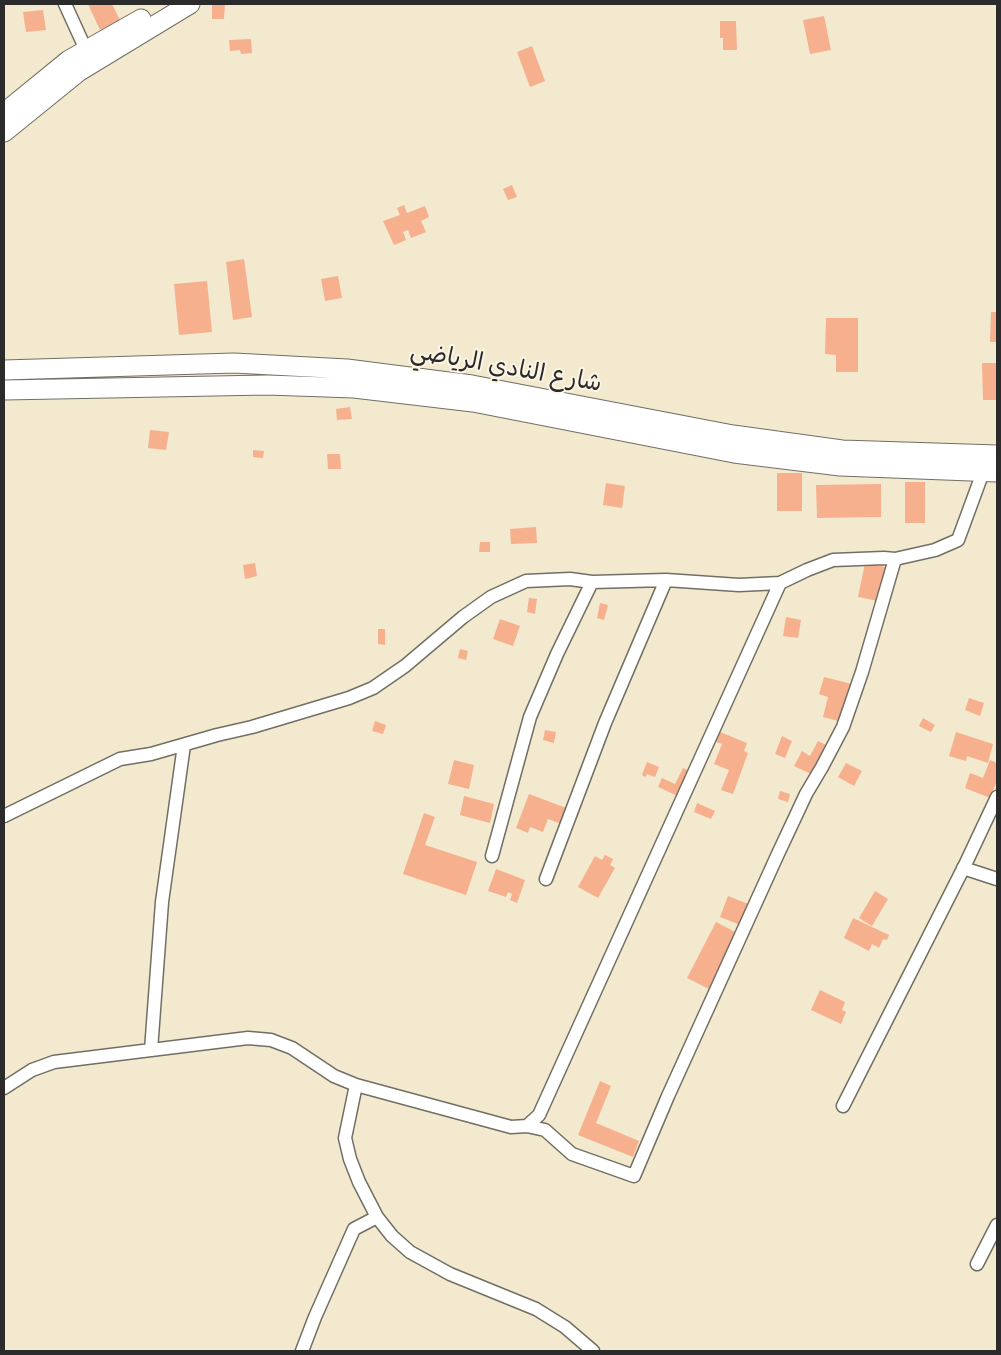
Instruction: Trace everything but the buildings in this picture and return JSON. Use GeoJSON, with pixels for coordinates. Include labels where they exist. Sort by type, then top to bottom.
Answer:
{"type":"FeatureCollection","features":[{"type":"Feature","properties":{"kind":"main road"},"geometry":{"type":"LineString","coordinates":[[4,132],[73,66],[86,50],[168,4]]}},
{"type":"Feature","properties":{"kind":"main road"},"geometry":{"type":"LineString","coordinates":[[4,113],[73,66],[190,4]]}},
{"type":"Feature","properties":{"kind":"main road","name":"شارع النادي الرياضي"},"geometry":{"type":"LineString","coordinates":[[4,370],[234,362],[310,366],[472,384],[702,438],[734,453],[841,458],[990,472]]}},
{"type":"Feature","properties":{"kind":"main road"},"geometry":{"type":"LineString","coordinates":[[122,366],[124,387]]}},
{"type":"Feature","properties":{"kind":"main road","name":"شارع النادي الرياضي"},"geometry":{"type":"LineString","coordinates":[[4,390],[276,385],[336,387],[397,392],[473,402],[702,438]]}},
{"type":"Feature","properties":{"kind":"main road","name":"شارع النادي الرياضي"},"geometry":{"type":"LineString","coordinates":[[841,458],[997,455]]}},
{"type":"Feature","properties":{"kind":"street"},"geometry":{"type":"LineString","coordinates":[[65,4],[86,50]]}},
{"type":"Feature","properties":{"kind":"street"},"geometry":{"type":"LineString","coordinates":[[4,816],[120,759],[151,754],[184,745],[349,698],[373,688],[405,666],[491,597],[526,580],[570,579],[592,582],[666,580],[739,585],[780,583],[833,560],[895,559],[935,550],[958,540],[990,472]]}},
{"type":"Feature","properties":{"kind":"street"},"geometry":{"type":"LineString","coordinates":[[4,1088],[32,1070],[54,1062],[248,1038],[271,1040],[292,1048],[334,1076],[356,1085],[511,1127],[527,1126],[545,1130],[572,1154],[634,1176],[776,856],[806,794],[843,728],[862,672],[895,559]]}},
{"type":"Feature","properties":{"kind":"street"},"geometry":{"type":"LineString","coordinates":[[546,879],[605,723],[666,580]]}},
{"type":"Feature","properties":{"kind":"street"},"geometry":{"type":"LineString","coordinates":[[492,856],[530,717],[556,654],[592,582]]}},
{"type":"Feature","properties":{"kind":"street"},"geometry":{"type":"LineString","coordinates":[[527,1126],[539,1115],[780,583]]}},
{"type":"Feature","properties":{"kind":"street"},"geometry":{"type":"LineString","coordinates":[[151,1050],[162,902],[184,745]]}},
{"type":"Feature","properties":{"kind":"street"},"geometry":{"type":"LineString","coordinates":[[843,1106],[997,797]]}},
{"type":"Feature","properties":{"kind":"street"},"geometry":{"type":"LineString","coordinates":[[963,868],[997,879]]}},
{"type":"Feature","properties":{"kind":"street"},"geometry":{"type":"LineString","coordinates":[[356,1085],[345,1138],[350,1159],[359,1182],[377,1217],[392,1236],[410,1252],[450,1274],[536,1309],[565,1327],[593,1351]]}},
{"type":"Feature","properties":{"kind":"street"},"geometry":{"type":"LineString","coordinates":[[302,1351],[354,1229],[377,1217]]}},
{"type":"Feature","properties":{"kind":"street"},"geometry":{"type":"LineString","coordinates":[[977,1264],[997,1225]]}}]}
